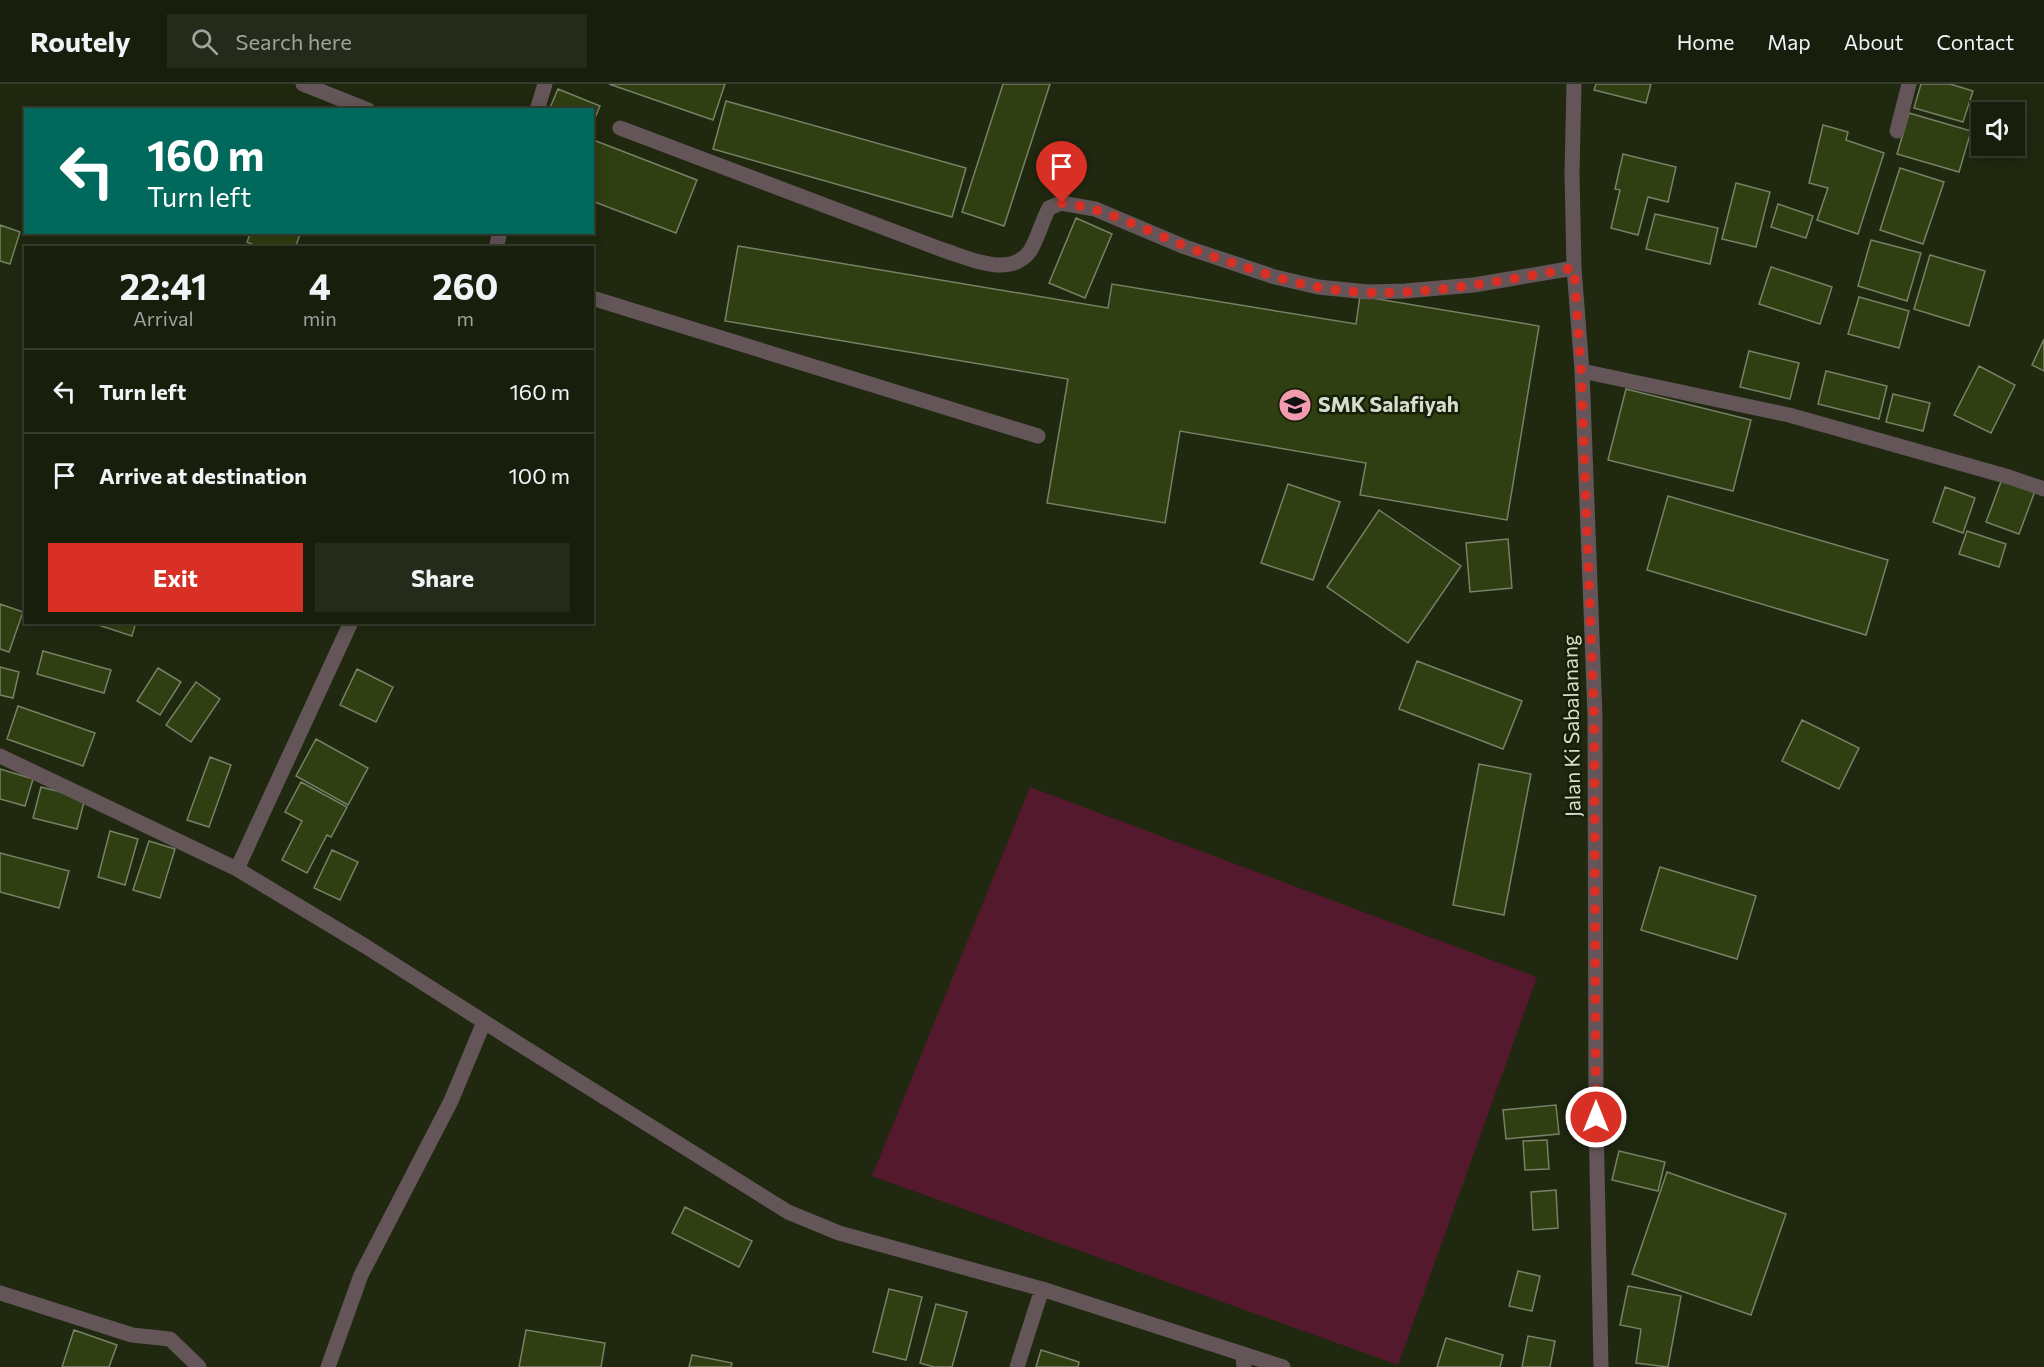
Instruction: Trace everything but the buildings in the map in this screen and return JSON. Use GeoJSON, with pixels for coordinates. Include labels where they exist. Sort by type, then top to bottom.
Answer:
{"type":"FeatureCollection","features":[{"type":"Feature","properties":{"kind":"street"},"geometry":{"type":"LineString","coordinates":[[303,84],[363,108]]}},
{"type":"Feature","properties":{"kind":"street"},"geometry":{"type":"LineString","coordinates":[[538,108],[545,84]]}},
{"type":"Feature","properties":{"kind":"street","name":"Jalan Ki Sabalanang"},"geometry":{"type":"LineString","coordinates":[[1574,84],[1572,173],[1574,268],[1581,371],[1594,716],[1596,1117],[1601,1367]]}},
{"type":"Feature","properties":{"kind":"street"},"geometry":{"type":"LineString","coordinates":[[1897,131],[1909,84]]}},
{"type":"Feature","properties":{"kind":"street"},"geometry":{"type":"LineString","coordinates":[[620,128],[943,250],[988,264],[1008,265],[1021,261],[1031,249],[1049,208],[1062,203],[1095,209],[1185,247],[1275,277],[1318,287],[1368,292],[1405,291],[1474,285],[1574,268]]}},
{"type":"Feature","properties":{"kind":"street"},"geometry":{"type":"LineString","coordinates":[[594,299],[1038,436]]}},
{"type":"Feature","properties":{"kind":"street"},"geometry":{"type":"LineString","coordinates":[[1581,371],[1789,415],[2044,489]]}},
{"type":"Feature","properties":{"kind":"street"},"geometry":{"type":"LineString","coordinates":[[237,869],[350,624]]}},
{"type":"Feature","properties":{"kind":"street"},"geometry":{"type":"LineString","coordinates":[[0,756],[237,869],[788,1212],[839,1233],[1042,1289],[1244,1361],[1283,1367]]}},
{"type":"Feature","properties":{"kind":"street"},"geometry":{"type":"LineString","coordinates":[[328,1367],[361,1275],[452,1101],[484,1022]]}},
{"type":"Feature","properties":{"kind":"street"},"geometry":{"type":"LineString","coordinates":[[1017,1367],[1042,1289]]}},
{"type":"Feature","properties":{"kind":"street"},"geometry":{"type":"LineString","coordinates":[[0,1293],[132,1335],[170,1339],[199,1367]]}},
{"type":"Feature","properties":{"kind":"shaded area"},"geometry":{"type":"Polygon","coordinates":[[[1030,787],[1537,977],[1398,1365],[872,1176],[1030,787]]]}},
{"type":"Feature","properties":{"kind":"place","name":"SMK Salafiyah"},"geometry":{"type":"Point","coordinates":[1295,405]}},
{"type":"Feature","properties":{"kind":"route"},"geometry":{"type":"LineString","coordinates":[[1062,203],[1078,204],[1095,209],[1185,247],[1275,277],[1318,287],[1368,292],[1405,291],[1474,285],[1574,268],[1581,371],[1594,716],[1596,1117]]}}]}
